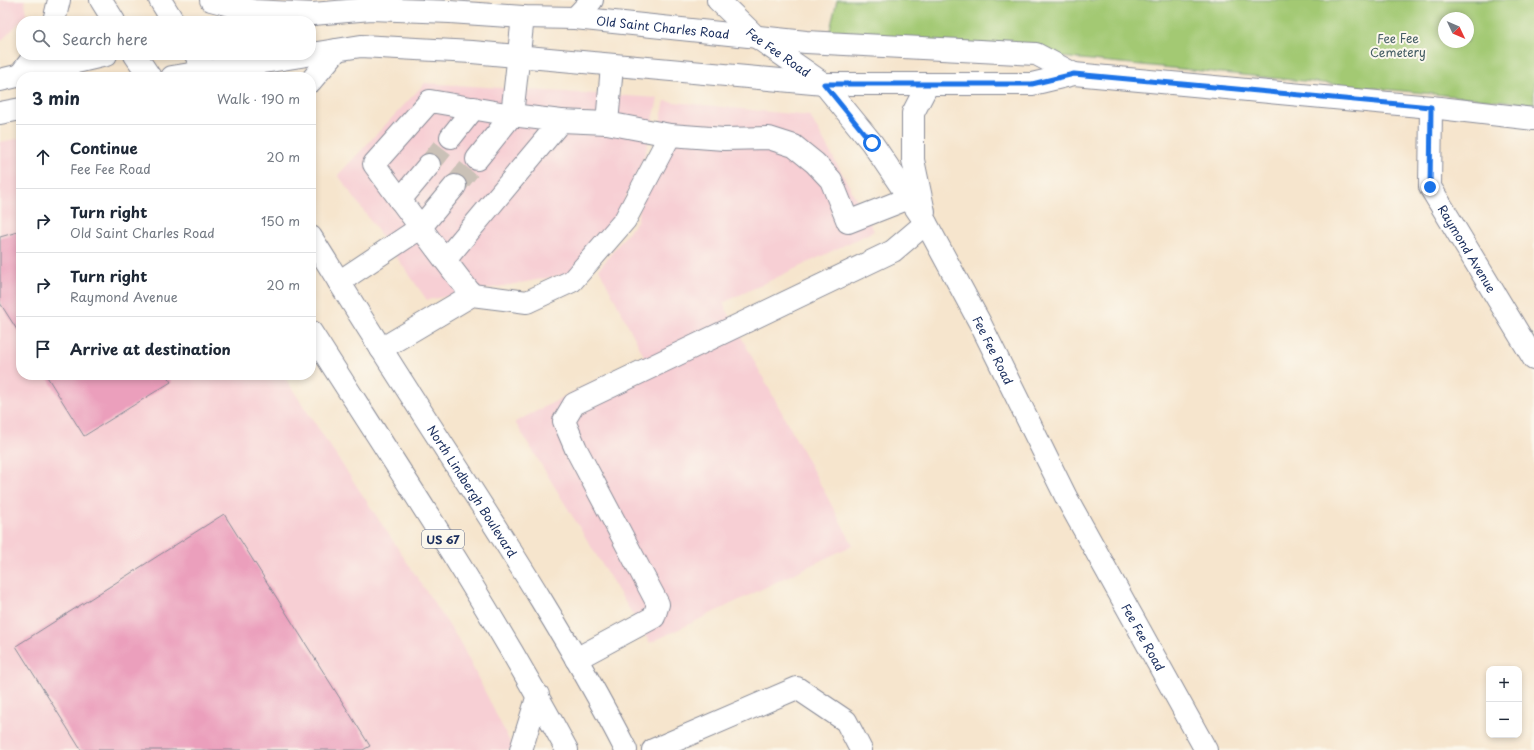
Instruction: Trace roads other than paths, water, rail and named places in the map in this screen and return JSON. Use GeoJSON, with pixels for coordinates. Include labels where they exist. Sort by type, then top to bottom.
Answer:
{"type":"FeatureCollection","features":[{"type":"Feature","properties":{"kind":"main road"},"geometry":{"type":"LineString","coordinates":[[55,16],[59,0]]}},
{"type":"Feature","properties":{"kind":"main road"},"geometry":{"type":"LineString","coordinates":[[101,0],[111,16]]}},
{"type":"Feature","properties":{"kind":"main road"},"geometry":{"type":"LineString","coordinates":[[160,0],[170,16]]}},
{"type":"Feature","properties":{"kind":"main road"},"geometry":{"type":"LineString","coordinates":[[211,0],[253,11],[313,14]]}},
{"type":"Feature","properties":{"kind":"main road"},"geometry":{"type":"LineString","coordinates":[[575,18],[592,0]]}},
{"type":"Feature","properties":{"kind":"main road","name":"Fee Fee Road"},"geometry":{"type":"LineString","coordinates":[[718,0],[755,36],[824,84],[872,143],[926,223],[980,323],[1066,497],[1206,750]]}},
{"type":"Feature","properties":{"kind":"main road","name":"Old Saint Charles Road"},"geometry":{"type":"LineString","coordinates":[[301,16],[371,9],[447,6],[523,17],[575,18],[806,42],[1036,54],[1074,74]]}},
{"type":"Feature","properties":{"kind":"main road"},"geometry":{"type":"LineString","coordinates":[[477,158],[512,115],[523,17]]}},
{"type":"Feature","properties":{"kind":"main road","name":"Old Saint Charles Road"},"geometry":{"type":"LineString","coordinates":[[316,53],[361,46],[518,56],[612,66],[824,84],[1032,84],[1074,74],[1431,107],[1534,119]]}},
{"type":"Feature","properties":{"kind":"main road"},"geometry":{"type":"LineString","coordinates":[[316,75],[337,50]]}},
{"type":"Feature","properties":{"kind":"main road"},"geometry":{"type":"LineString","coordinates":[[17,72],[30,60]]}},
{"type":"Feature","properties":{"kind":"main road"},"geometry":{"type":"LineString","coordinates":[[35,72],[85,60]]}},
{"type":"Feature","properties":{"kind":"main road"},"geometry":{"type":"LineString","coordinates":[[138,60],[147,72]]}},
{"type":"Feature","properties":{"kind":"main road"},"geometry":{"type":"LineString","coordinates":[[190,72],[204,68],[267,60]]}},
{"type":"Feature","properties":{"kind":"main road"},"geometry":{"type":"LineString","coordinates":[[607,123],[612,66]]}},
{"type":"Feature","properties":{"kind":"main road"},"geometry":{"type":"LineString","coordinates":[[576,659],[654,617],[658,604],[576,449],[564,421],[574,404],[893,251],[926,223],[913,160],[913,113],[928,84]]}},
{"type":"Feature","properties":{"kind":"main road"},"geometry":{"type":"LineString","coordinates":[[472,295],[420,228],[374,164],[430,100],[512,115],[561,121],[607,123],[670,135],[724,139],[769,138],[794,146],[815,163],[831,180],[848,222],[909,198]]}},
{"type":"Feature","properties":{"kind":"main road","name":"Raymond Avenue"},"geometry":{"type":"LineString","coordinates":[[1431,107],[1430,187],[1534,359]]}},
{"type":"Feature","properties":{"kind":"main road"},"geometry":{"type":"LineString","coordinates":[[451,137],[474,108]]}},
{"type":"Feature","properties":{"kind":"main road"},"geometry":{"type":"LineString","coordinates":[[0,113],[16,110]]}},
{"type":"Feature","properties":{"kind":"main road"},"geometry":{"type":"LineString","coordinates":[[445,260],[561,121]]}},
{"type":"Feature","properties":{"kind":"main road"},"geometry":{"type":"LineString","coordinates":[[381,349],[472,295],[527,302],[572,281],[625,220],[670,135]]}},
{"type":"Feature","properties":{"kind":"main road"},"geometry":{"type":"LineString","coordinates":[[400,200],[429,165]]}},
{"type":"Feature","properties":{"kind":"main road"},"geometry":{"type":"LineString","coordinates":[[339,282],[420,228],[455,186]]}},
{"type":"Feature","properties":{"kind":"main road","name":"North Lindbergh Boulevard"},"geometry":{"type":"LineString","coordinates":[[316,246],[381,349],[464,475],[518,562],[576,659],[626,750]]}},
{"type":"Feature","properties":{"kind":"main road","name":"US 67"},"geometry":{"type":"LineString","coordinates":[[316,340],[498,626],[568,750]]}},
{"type":"Feature","properties":{"kind":"main road"},"geometry":{"type":"LineString","coordinates":[[652,750],[693,742],[797,688],[846,721],[861,750]]}},
{"type":"Feature","properties":{"kind":"main road"},"geometry":{"type":"LineString","coordinates":[[521,750],[538,695]]}},
{"type":"Feature","properties":{"kind":"tunnel"},"geometry":{"type":"LineString","coordinates":[[429,165],[451,137]]}},
{"type":"Feature","properties":{"kind":"tunnel"},"geometry":{"type":"LineString","coordinates":[[455,186],[477,159]]}},
{"type":"Feature","properties":{"kind":"park label","name":"Fee Fee Cemetery"},"geometry":{"type":"Point","coordinates":[1398,45]}}]}
